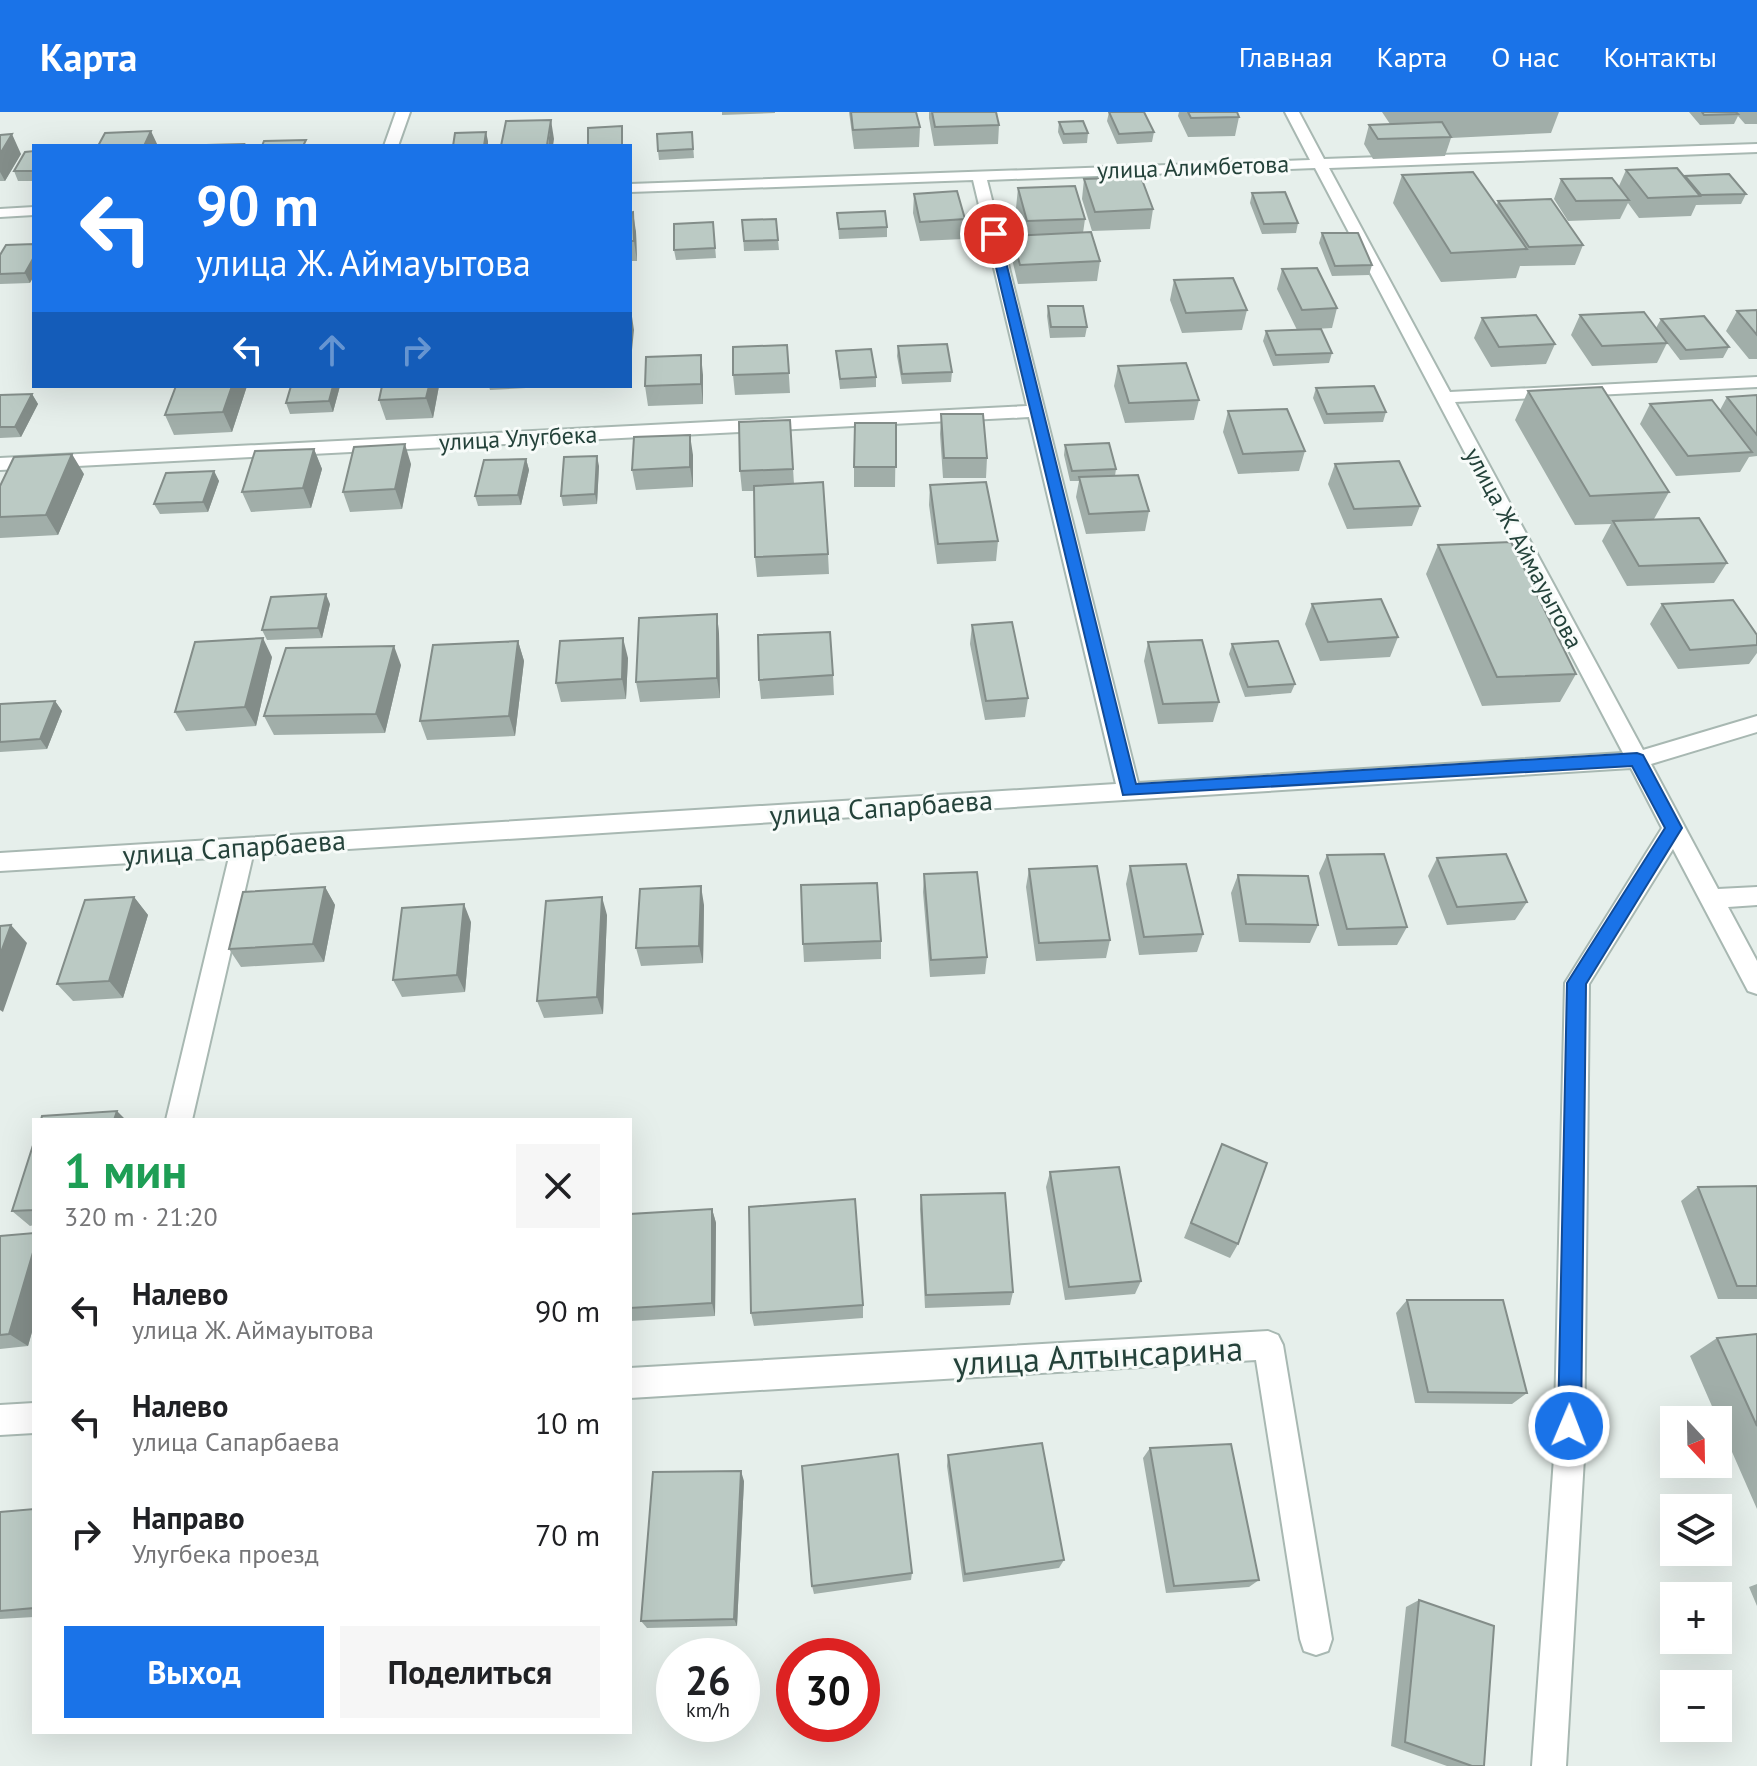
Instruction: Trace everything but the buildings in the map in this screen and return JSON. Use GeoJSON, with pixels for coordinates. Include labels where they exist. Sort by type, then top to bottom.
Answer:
{"type":"FeatureCollection","features":[{"type":"Feature","properties":{"kind":"street"},"geometry":{"type":"LineString","coordinates":[[392,144],[403,112]]}},
{"type":"Feature","properties":{"kind":"street","name":"улица Ж. Аймауытова"},"geometry":{"type":"LineString","coordinates":[[1292,112],[1757,984]]}},
{"type":"Feature","properties":{"kind":"street","name":"улица Алимбетова"},"geometry":{"type":"LineString","coordinates":[[632,188],[1757,148]]}},
{"type":"Feature","properties":{"kind":"street"},"geometry":{"type":"LineString","coordinates":[[979,175],[1129,791]]}},
{"type":"Feature","properties":{"kind":"street"},"geometry":{"type":"LineString","coordinates":[[0,213],[32,211]]}},
{"type":"Feature","properties":{"kind":"street"},"geometry":{"type":"LineString","coordinates":[[1444,397],[1757,382]]}},
{"type":"Feature","properties":{"kind":"street","name":"улица Улугбека"},"geometry":{"type":"LineString","coordinates":[[0,464],[1037,411]]}},
{"type":"Feature","properties":{"kind":"street","name":"улица Сапарбаева"},"geometry":{"type":"LineString","coordinates":[[0,862],[1637,760],[1757,724]]}},
{"type":"Feature","properties":{"kind":"street"},"geometry":{"type":"LineString","coordinates":[[1549,1766],[1569,1458],[1577,983],[1674,828]]}},
{"type":"Feature","properties":{"kind":"street"},"geometry":{"type":"LineString","coordinates":[[179,1118],[243,847]]}},
{"type":"Feature","properties":{"kind":"street"},"geometry":{"type":"LineString","coordinates":[[1712,899],[1757,896]]}},
{"type":"Feature","properties":{"kind":"street","name":"улица Алтынсарина"},"geometry":{"type":"LineString","coordinates":[[632,1383],[1268,1345],[1316,1639]]}},
{"type":"Feature","properties":{"kind":"street"},"geometry":{"type":"LineString","coordinates":[[0,1420],[32,1418]]}},
{"type":"Feature","properties":{"kind":"route"},"geometry":{"type":"LineString","coordinates":[[994,234],[1129,791],[1637,760],[1674,828],[1577,983],[1569,1426]]}}]}
